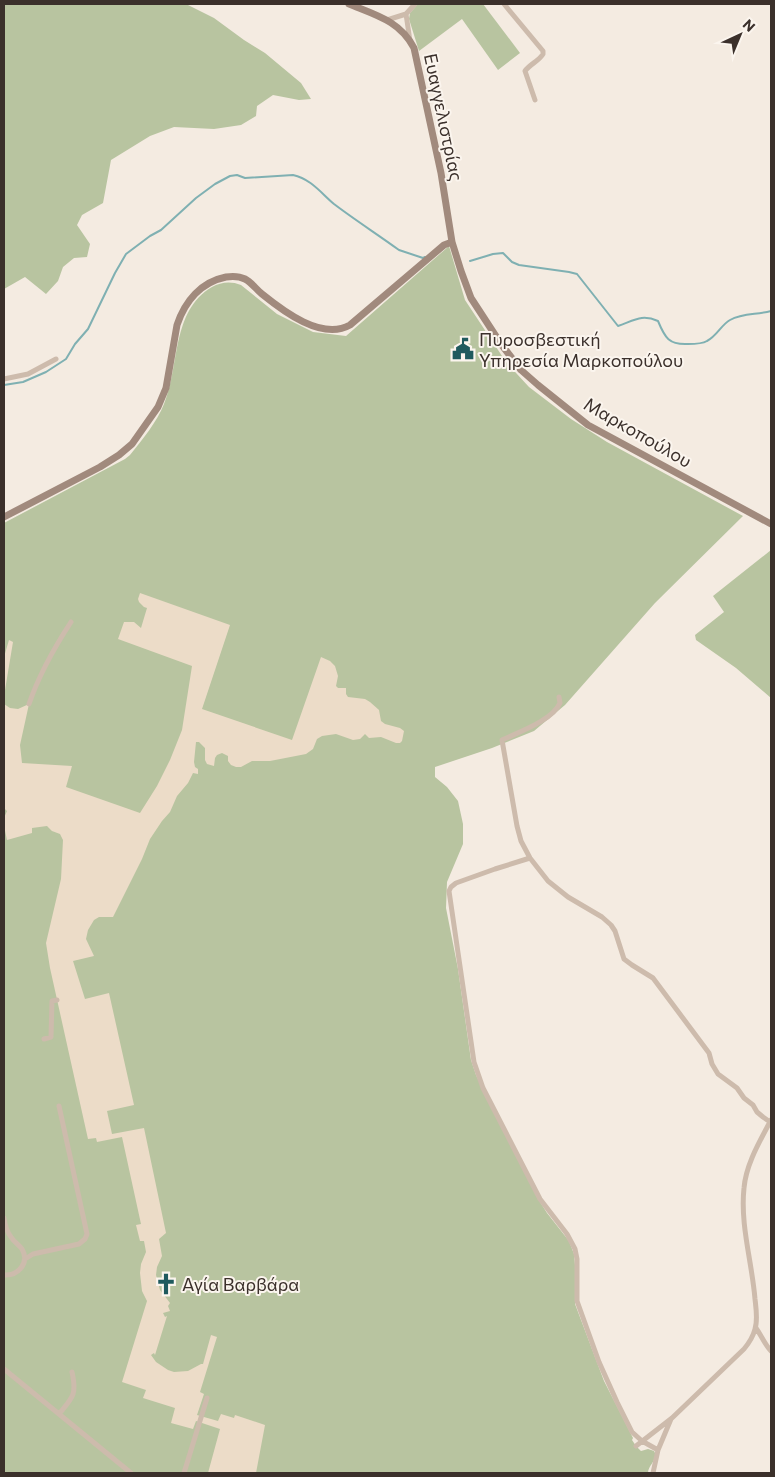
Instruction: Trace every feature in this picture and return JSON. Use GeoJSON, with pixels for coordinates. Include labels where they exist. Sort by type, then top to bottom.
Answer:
{"type":"FeatureCollection","features":[{"type":"Feature","properties":{"kind":"main road","name":"Ευαγγελιστρίας"},"geometry":{"type":"LineString","coordinates":[[349,4],[387,20],[401,29],[410,41],[417,56],[441,173],[452,242]]}},
{"type":"Feature","properties":{"kind":"main road"},"geometry":{"type":"LineString","coordinates":[[4,517],[100,467],[132,444],[158,407],[166,388],[180,317],[187,303],[205,284],[220,278],[238,276],[245,279],[278,306],[307,324],[330,330],[344,329],[444,245],[452,242]]}},
{"type":"Feature","properties":{"kind":"main road","name":"Μαρκοπούλου"},"geometry":{"type":"LineString","coordinates":[[452,242],[472,298],[501,344],[521,370],[588,425],[771,524]]}},
{"type":"Feature","properties":{"kind":"street"},"geometry":{"type":"LineString","coordinates":[[387,20],[406,14],[415,4]]}},
{"type":"Feature","properties":{"kind":"street"},"geometry":{"type":"LineString","coordinates":[[504,4],[543,52],[541,58],[525,71],[535,100]]}},
{"type":"Feature","properties":{"kind":"street"},"geometry":{"type":"LineString","coordinates":[[406,14],[410,41]]}},
{"type":"Feature","properties":{"kind":"street"},"geometry":{"type":"LineString","coordinates":[[4,379],[28,374],[56,359]]}},
{"type":"Feature","properties":{"kind":"street"},"geometry":{"type":"LineString","coordinates":[[29,704],[50,656],[71,622]]}},
{"type":"Feature","properties":{"kind":"street"},"geometry":{"type":"LineString","coordinates":[[559,697],[559,706],[551,714],[529,728],[502,740],[521,841],[530,858],[548,881],[568,897],[602,917],[610,925],[615,931],[624,959],[653,978],[662,988],[668,999],[709,1053],[712,1064],[718,1074],[754,1105],[762,1117],[771,1121],[750,1162],[744,1187],[743,1209],[746,1239],[753,1274],[756,1328],[751,1340],[744,1349],[672,1418],[636,1446]]}},
{"type":"Feature","properties":{"kind":"street"},"geometry":{"type":"LineString","coordinates":[[530,858],[456,883],[449,891],[474,1062],[483,1088],[540,1199],[567,1234],[575,1249],[577,1259],[577,1302],[599,1362],[617,1402],[632,1432],[642,1441],[658,1450]]}},
{"type":"Feature","properties":{"kind":"street"},"geometry":{"type":"LineString","coordinates":[[44,1039],[51,1037],[52,1001],[57,1000]]}},
{"type":"Feature","properties":{"kind":"street"},"geometry":{"type":"LineString","coordinates":[[25,1258],[33,1254],[79,1244],[85,1239],[87,1234],[59,1106]]}},
{"type":"Feature","properties":{"kind":"street"},"geometry":{"type":"LineString","coordinates":[[4,1218],[10,1236],[23,1250],[25,1258],[24,1264],[17,1273],[4,1275]]}},
{"type":"Feature","properties":{"kind":"street"},"geometry":{"type":"LineString","coordinates":[[756,1328],[771,1351]]}},
{"type":"Feature","properties":{"kind":"street"},"geometry":{"type":"LineString","coordinates":[[4,1369],[131,1473]]}},
{"type":"Feature","properties":{"kind":"street"},"geometry":{"type":"LineString","coordinates":[[59,1414],[74,1392],[72,1372]]}},
{"type":"Feature","properties":{"kind":"street"},"geometry":{"type":"LineString","coordinates":[[184,1473],[207,1398]]}},
{"type":"Feature","properties":{"kind":"street"},"geometry":{"type":"LineString","coordinates":[[653,1473],[658,1450],[672,1418]]}},
{"type":"Feature","properties":{"kind":"green space"},"geometry":{"type":"Polygon","coordinates":[[[4,4],[186,4],[214,18],[265,53],[301,83],[311,99],[299,100],[273,95],[257,106],[256,116],[241,125],[214,129],[174,127],[150,136],[111,160],[103,203],[82,215],[77,225],[90,244],[87,257],[74,258],[63,267],[58,281],[46,294],[25,277],[4,289],[4,4]]]}},
{"type":"Feature","properties":{"kind":"green space"},"geometry":{"type":"Polygon","coordinates":[[[418,4],[483,4],[520,53],[498,70],[462,19],[419,51],[409,19],[410,13],[418,4]]]}},
{"type":"Feature","properties":{"kind":"green space"},"geometry":{"type":"Polygon","coordinates":[[[449,246],[465,300],[506,362],[529,387],[571,419],[607,442],[743,516],[655,603],[565,705],[534,731],[492,748],[435,767],[435,777],[447,787],[458,801],[463,824],[463,844],[447,882],[446,908],[458,969],[471,1060],[476,1075],[537,1197],[569,1241],[574,1254],[575,1304],[604,1381],[636,1446],[641,1451],[648,1449],[654,1451],[655,1457],[648,1473],[4,1473],[4,523],[130,455],[153,424],[164,404],[179,340],[189,310],[199,297],[212,287],[226,283],[241,285],[277,314],[313,332],[346,336],[449,246]]]}},
{"type":"Feature","properties":{"kind":"green space"},"geometry":{"type":"Polygon","coordinates":[[[771,550],[771,698],[736,668],[696,640],[695,635],[724,612],[713,596],[771,550]]]}},
{"type":"Feature","properties":{"kind":"shaded area"},"geometry":{"type":"Polygon","coordinates":[[[140,593],[230,625],[202,709],[292,740],[321,657],[330,661],[335,666],[338,676],[336,686],[338,688],[346,688],[348,697],[365,699],[370,702],[379,710],[381,721],[404,731],[400,743],[381,737],[369,738],[365,734],[360,739],[353,740],[336,734],[322,736],[317,739],[313,749],[306,754],[270,761],[252,761],[241,767],[231,765],[228,761],[228,756],[222,753],[215,758],[214,766],[207,764],[205,748],[199,742],[196,742],[194,762],[195,767],[198,769],[198,774],[193,773],[188,783],[177,796],[170,812],[150,839],[113,917],[99,917],[94,920],[88,930],[86,939],[94,956],[73,961],[85,999],[109,993],[134,1105],[107,1111],[112,1134],[144,1128],[166,1233],[159,1239],[162,1256],[156,1275],[160,1290],[170,1303],[168,1306],[170,1311],[163,1313],[165,1317],[167,1316],[155,1355],[154,1353],[151,1355],[156,1362],[168,1370],[174,1372],[188,1371],[203,1364],[211,1335],[217,1337],[200,1392],[204,1394],[197,1415],[218,1421],[221,1414],[234,1418],[235,1415],[265,1425],[256,1473],[208,1473],[220,1429],[196,1421],[193,1429],[171,1423],[175,1408],[143,1398],[146,1390],[122,1382],[147,1301],[142,1291],[140,1273],[141,1264],[146,1252],[144,1241],[140,1241],[136,1225],[141,1224],[122,1137],[97,1142],[96,1138],[88,1139],[50,968],[46,943],[61,879],[63,840],[60,834],[52,831],[47,826],[32,828],[32,833],[7,840],[4,826],[4,818],[7,811],[4,808],[4,704],[10,708],[18,709],[29,704],[20,745],[22,763],[72,766],[66,787],[140,813],[157,786],[182,730],[192,666],[118,639],[124,622],[134,622],[141,628],[147,608],[139,602],[140,593]]]}},
{"type":"Feature","properties":{"kind":"shaded area"},"geometry":{"type":"Polygon","coordinates":[[[9,640],[13,642],[4,696],[4,657],[9,640]]]}},
{"type":"Feature","properties":{"kind":"waterway"},"geometry":{"type":"LineString","coordinates":[[4,385],[23,382],[46,372],[66,359],[75,344],[88,329],[126,254],[161,230],[196,198],[230,176],[237,175],[245,178],[293,175],[299,177],[310,183],[334,204],[399,250],[425,257]]}},
{"type":"Feature","properties":{"kind":"waterway"},"geometry":{"type":"LineString","coordinates":[[470,261],[503,253],[512,262],[519,265],[577,274],[618,326],[638,319],[652,319],[658,321],[668,339],[682,344],[703,343],[714,336],[730,320],[740,316],[771,311]]}},
{"type":"Feature","properties":{"kind":"place","name":"Πυροσβεστική Υπηρεσία Μαρκοπούλου"},"geometry":{"type":"Point","coordinates":[463,349]}},
{"type":"Feature","properties":{"kind":"place","name":"Αγία Βαρβάρα"},"geometry":{"type":"Point","coordinates":[166,1284]}}]}
